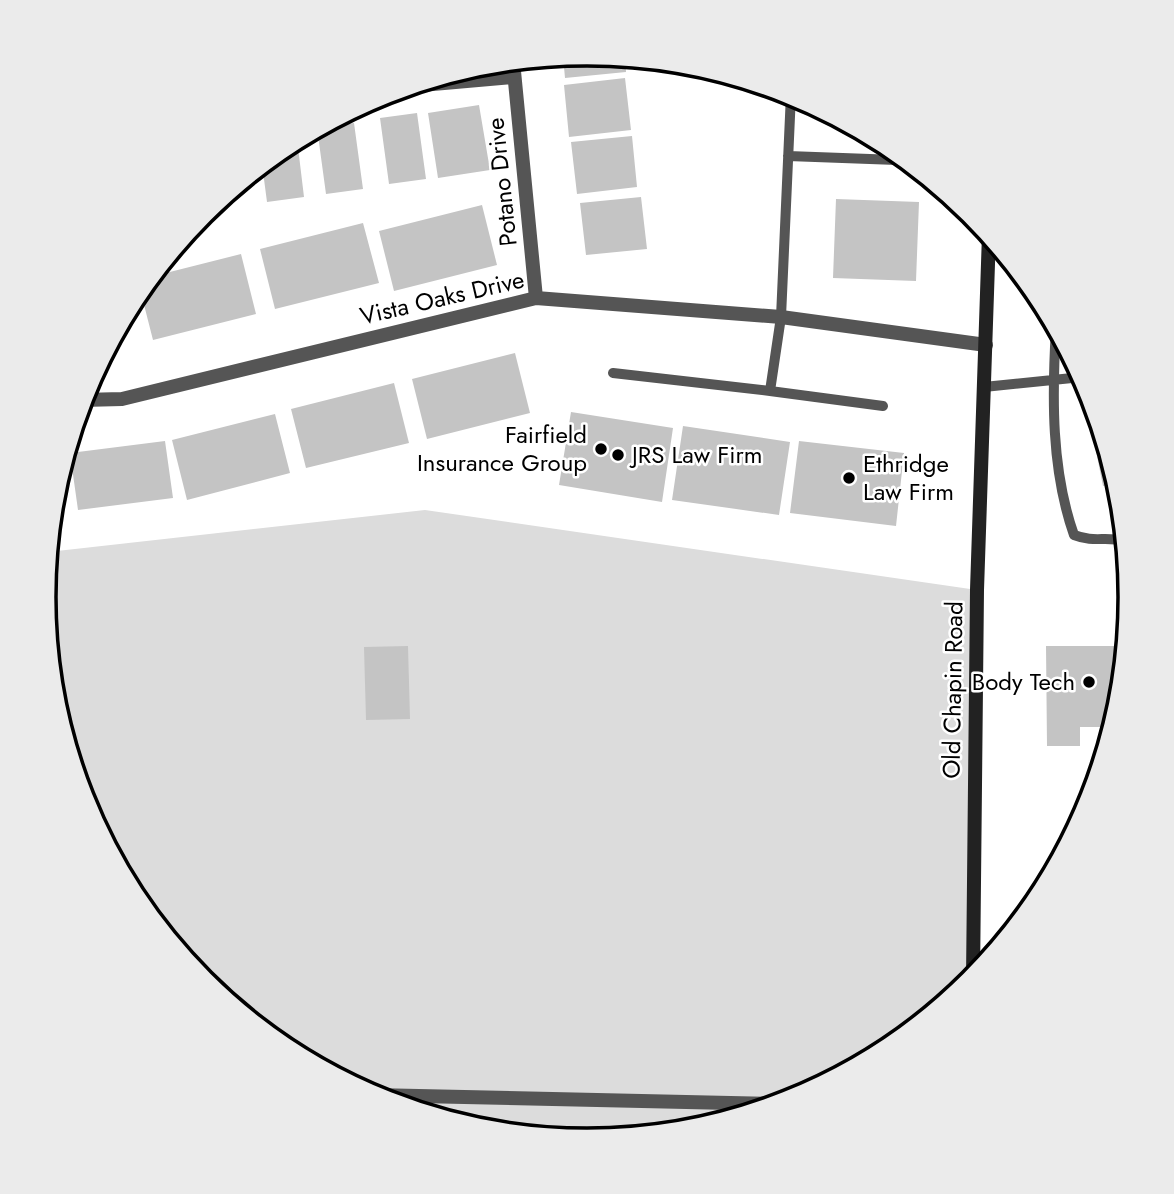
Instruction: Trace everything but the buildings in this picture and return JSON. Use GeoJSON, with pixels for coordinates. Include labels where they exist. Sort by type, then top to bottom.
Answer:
{"type":"FeatureCollection","features":[{"type":"Feature","properties":{"kind":"street","name":"Potano Drive"},"geometry":{"type":"LineString","coordinates":[[514,72],[536,298]]}},
{"type":"Feature","properties":{"kind":"street"},"geometry":{"type":"LineString","coordinates":[[459,82],[514,77]]}},
{"type":"Feature","properties":{"kind":"street","name":"Old Chapin Road"},"geometry":{"type":"LineString","coordinates":[[973,960],[977,590],[989,250]]}},
{"type":"Feature","properties":{"kind":"street","name":"Vista Oaks Drive"},"geometry":{"type":"LineString","coordinates":[[94,400],[122,399],[536,298],[781,317],[986,345]]}},
{"type":"Feature","properties":{"kind":"street"},"geometry":{"type":"LineString","coordinates":[[405,1096],[747,1103]]}},
{"type":"Feature","properties":{"kind":"lane"},"geometry":{"type":"LineString","coordinates":[[770,391],[781,317],[790,106]]}},
{"type":"Feature","properties":{"kind":"lane"},"geometry":{"type":"LineString","coordinates":[[788,156],[888,160]]}},
{"type":"Feature","properties":{"kind":"lane"},"geometry":{"type":"LineString","coordinates":[[1055,347],[1053,379],[1056,445],[1067,514],[1074,535],[1090,541],[1114,538]]}},
{"type":"Feature","properties":{"kind":"lane"},"geometry":{"type":"LineString","coordinates":[[613,373],[883,406]]}},
{"type":"Feature","properties":{"kind":"lane"},"geometry":{"type":"LineString","coordinates":[[984,387],[1070,378]]}},
{"type":"Feature","properties":{"kind":"shaded area"},"geometry":{"type":"Polygon","coordinates":[[[425,510],[977,590],[971,962],[910,1018],[852,1057],[790,1088],[758,1100],[691,1118],[622,1127],[552,1127],[483,1118],[416,1100],[384,1088],[321,1057],[292,1039],[237,996],[188,947],[145,892],[96,800],[74,734],[66,701],[57,632],[58,551],[425,510]]]}},
{"type":"Feature","properties":{"kind":"place","name":"Fairfield Insurance Group"},"geometry":{"type":"Point","coordinates":[601,449]}},
{"type":"Feature","properties":{"kind":"place","name":"JRS Law Firm"},"geometry":{"type":"Point","coordinates":[618,455]}},
{"type":"Feature","properties":{"kind":"place","name":"Ethridge Law Firm"},"geometry":{"type":"Point","coordinates":[849,478]}},
{"type":"Feature","properties":{"kind":"place","name":"Body Tech"},"geometry":{"type":"Point","coordinates":[1089,682]}}]}
